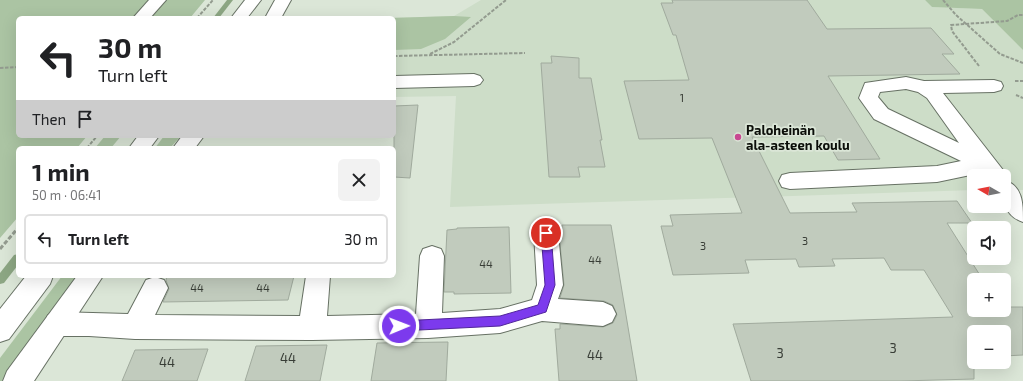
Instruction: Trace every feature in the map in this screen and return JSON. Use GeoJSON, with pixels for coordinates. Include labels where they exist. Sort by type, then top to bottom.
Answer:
{"type":"FeatureCollection","features":[{"type":"Feature","properties":{"kind":"main road"},"geometry":{"type":"LineString","coordinates":[[143,16],[158,0]]}},
{"type":"Feature","properties":{"kind":"main road"},"geometry":{"type":"LineString","coordinates":[[241,16],[253,0]]}},
{"type":"Feature","properties":{"kind":"main road"},"geometry":{"type":"LineString","coordinates":[[274,16],[283,0]]}},
{"type":"Feature","properties":{"kind":"main road"},"geometry":{"type":"LineString","coordinates":[[396,82],[474,80]]}},
{"type":"Feature","properties":{"kind":"main road"},"geometry":{"type":"LineString","coordinates":[[988,169],[881,114],[868,98],[872,86],[906,83],[924,87],[994,86]]}},
{"type":"Feature","properties":{"kind":"main road"},"geometry":{"type":"LineString","coordinates":[[924,87],[934,94],[989,169]]}},
{"type":"Feature","properties":{"kind":"main road"},"geometry":{"type":"LineString","coordinates":[[141,146],[147,138]]}},
{"type":"Feature","properties":{"kind":"main road"},"geometry":{"type":"LineString","coordinates":[[185,146],[192,138]]}},
{"type":"Feature","properties":{"kind":"main road"},"geometry":{"type":"LineString","coordinates":[[790,181],[967,172]]}},
{"type":"Feature","properties":{"kind":"main road"},"geometry":{"type":"LineString","coordinates":[[1011,197],[1023,213]]}},
{"type":"Feature","properties":{"kind":"main road"},"geometry":{"type":"LineString","coordinates":[[542,309],[550,285],[546,233]]}},
{"type":"Feature","properties":{"kind":"main road"},"geometry":{"type":"LineString","coordinates":[[428,326],[432,256]]}},
{"type":"Feature","properties":{"kind":"main road"},"geometry":{"type":"LineString","coordinates":[[0,330],[39,278]]}},
{"type":"Feature","properties":{"kind":"main road"},"geometry":{"type":"LineString","coordinates":[[17,381],[90,278]]}},
{"type":"Feature","properties":{"kind":"main road"},"geometry":{"type":"LineString","coordinates":[[312,328],[318,278]]}},
{"type":"Feature","properties":{"kind":"main road"},"geometry":{"type":"LineString","coordinates":[[136,327],[155,288]]}},
{"type":"Feature","properties":{"kind":"main road"},"geometry":{"type":"LineString","coordinates":[[57,324],[89,324],[136,327],[312,328],[428,326],[500,321],[542,309],[603,314]]}},
{"type":"Feature","properties":{"kind":"path"},"geometry":{"type":"LineString","coordinates":[[199,16],[213,0]]}},
{"type":"Feature","properties":{"kind":"path"},"geometry":{"type":"LineString","coordinates":[[429,55],[454,42],[506,0]]}},
{"type":"Feature","properties":{"kind":"path"},"geometry":{"type":"LineString","coordinates":[[944,0],[966,24],[1000,54],[1023,63]]}},
{"type":"Feature","properties":{"kind":"path"},"geometry":{"type":"LineString","coordinates":[[994,86],[952,31],[951,25],[1007,21],[1018,15],[1023,15]]}},
{"type":"Feature","properties":{"kind":"path"},"geometry":{"type":"LineString","coordinates":[[396,56],[525,53]]}},
{"type":"Feature","properties":{"kind":"path"},"geometry":{"type":"LineString","coordinates":[[0,68],[16,67]]}},
{"type":"Feature","properties":{"kind":"path"},"geometry":{"type":"LineString","coordinates":[[89,146],[95,138]]}},
{"type":"Feature","properties":{"kind":"path"},"geometry":{"type":"LineString","coordinates":[[0,249],[16,230]]}},
{"type":"Feature","properties":{"kind":"shaded area"},"geometry":{"type":"Polygon","coordinates":[[[0,0],[205,0],[192,16],[16,16],[16,138],[85,138],[79,146],[16,146],[16,219],[0,238],[0,0]]]}},
{"type":"Feature","properties":{"kind":"shaded area","name":"Paloheinän ala-asteen koulu"},"geometry":{"type":"Polygon","coordinates":[[[481,0],[925,0],[932,7],[982,9],[1023,50],[1023,190],[1011,190],[1011,169],[967,169],[967,190],[450,207],[456,96],[396,97],[396,18],[454,16],[481,0]]]}},
{"type":"Feature","properties":{"kind":"shaded area"},"geometry":{"type":"Polygon","coordinates":[[[925,0],[1023,0],[1023,50],[982,9],[932,7],[925,0]]]}},
{"type":"Feature","properties":{"kind":"shaded area"},"geometry":{"type":"Polygon","coordinates":[[[471,17],[445,39],[421,49],[396,50],[396,18],[471,17]]]}},
{"type":"Feature","properties":{"kind":"shaded area"},"geometry":{"type":"Polygon","coordinates":[[[103,138],[119,138],[113,146],[97,146],[103,138]]]}},
{"type":"Feature","properties":{"kind":"shaded area"},"geometry":{"type":"Polygon","coordinates":[[[162,138],[179,138],[172,146],[156,146],[162,138]]]}},
{"type":"Feature","properties":{"kind":"shaded area"},"geometry":{"type":"Polygon","coordinates":[[[60,278],[77,278],[2,381],[0,381],[0,358],[60,278]]]}},
{"type":"Feature","properties":{"kind":"building"},"geometry":{"type":"Polygon","coordinates":[[[672,0],[807,0],[827,29],[931,28],[954,54],[942,54],[960,74],[828,76],[880,159],[838,160],[824,136],[752,137],[790,213],[857,212],[852,203],[957,201],[971,221],[967,221],[967,223],[947,223],[967,255],[967,265],[974,265],[979,273],[967,273],[967,317],[1011,317],[1011,307],[1023,307],[1023,355],[1011,356],[1011,325],[967,325],[967,369],[974,369],[974,379],[900,381],[751,381],[733,324],[953,317],[924,270],[891,270],[884,258],[832,259],[835,266],[799,267],[796,259],[745,260],[749,273],[673,275],[661,226],[673,226],[670,215],[742,213],[712,138],[639,139],[624,81],[689,80],[676,35],[673,35],[661,3],[673,3],[672,0]]]}},
{"type":"Feature","properties":{"kind":"building"},"geometry":{"type":"Polygon","coordinates":[[[551,56],[579,58],[579,78],[591,78],[602,140],[600,140],[605,167],[578,167],[580,177],[549,177],[541,63],[552,63],[551,56]]]}},
{"type":"Feature","properties":{"kind":"building"},"geometry":{"type":"Polygon","coordinates":[[[418,105],[410,178],[396,177],[396,146],[394,146],[394,138],[396,138],[396,106],[418,105]]]}},
{"type":"Feature","properties":{"kind":"building"},"geometry":{"type":"Polygon","coordinates":[[[562,225],[611,225],[637,381],[559,381],[555,329],[560,329],[560,324],[603,327],[613,323],[617,315],[613,305],[604,301],[560,298],[564,285],[559,233],[556,227],[562,227],[562,225]]]}},
{"type":"Feature","properties":{"kind":"building"},"geometry":{"type":"Polygon","coordinates":[[[509,227],[511,293],[454,294],[454,292],[444,292],[447,230],[457,228],[509,227]]]}},
{"type":"Feature","properties":{"kind":"building"},"geometry":{"type":"Polygon","coordinates":[[[166,278],[294,278],[288,300],[163,302],[169,289],[166,278]]]}},
{"type":"Feature","properties":{"kind":"building"},"geometry":{"type":"Polygon","coordinates":[[[448,342],[446,381],[371,381],[377,343],[448,342]]]}},
{"type":"Feature","properties":{"kind":"building"},"geometry":{"type":"Polygon","coordinates":[[[327,345],[320,381],[245,381],[256,346],[327,345]]]}},
{"type":"Feature","properties":{"kind":"building"},"geometry":{"type":"Polygon","coordinates":[[[208,349],[197,381],[122,381],[135,350],[208,349]]]}},
{"type":"Feature","properties":{"kind":"waterway"},"geometry":{"type":"LineString","coordinates":[[218,16],[230,0]]}},
{"type":"Feature","properties":{"kind":"waterway"},"geometry":{"type":"LineString","coordinates":[[0,280],[16,260]]}},
{"type":"Feature","properties":{"kind":"place","name":"Paloheinän ala-asteen koulu"},"geometry":{"type":"Point","coordinates":[738,137]}},
{"type":"Feature","properties":{"kind":"route"},"geometry":{"type":"LineString","coordinates":[[399,326],[428,326],[500,321],[542,309],[550,285],[546,233]]}}]}
